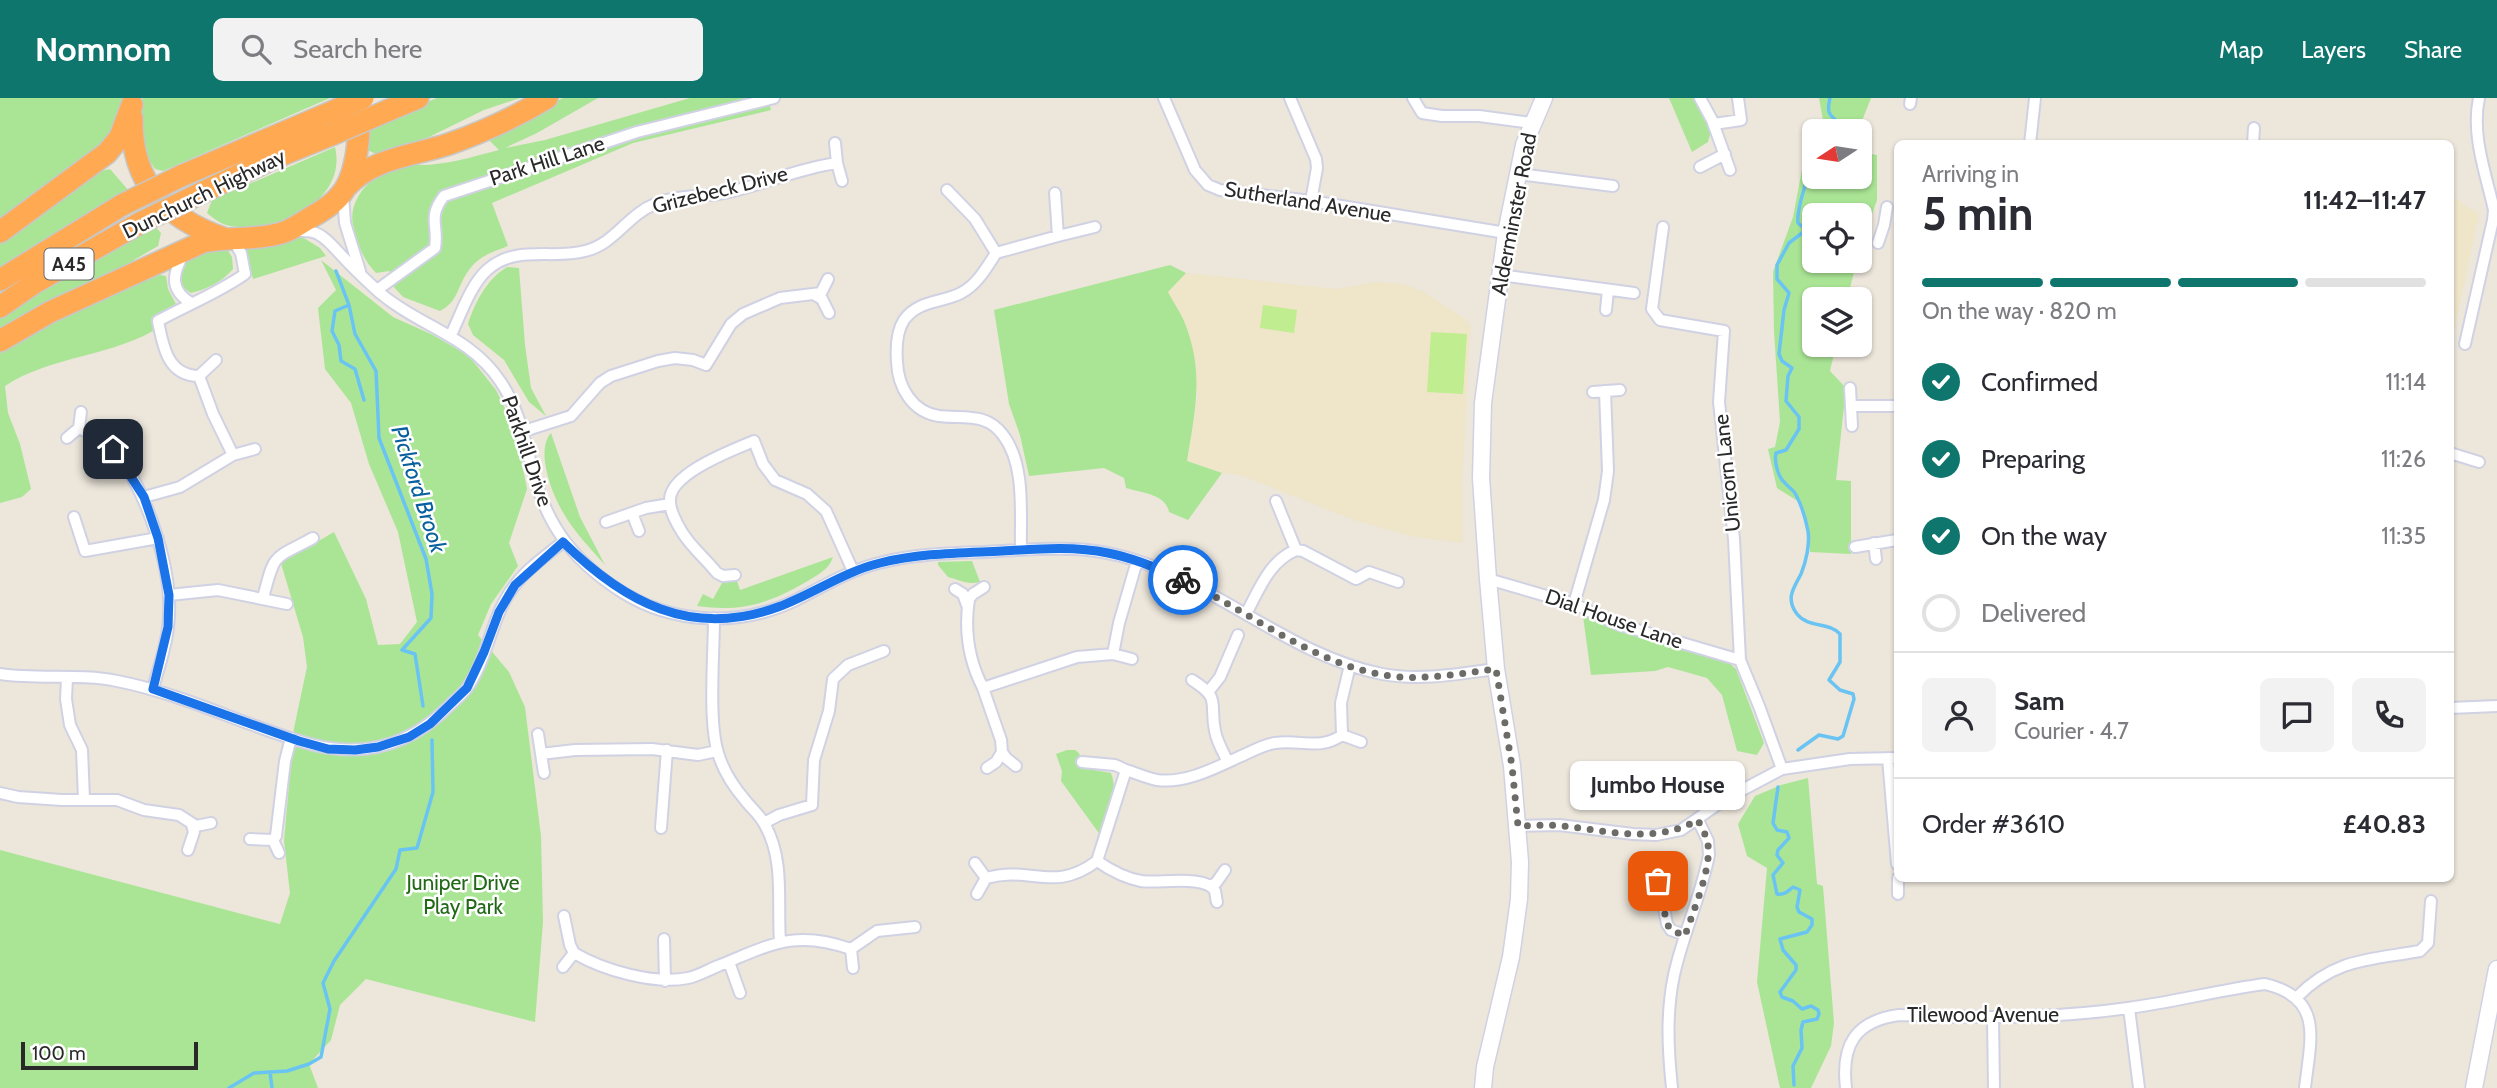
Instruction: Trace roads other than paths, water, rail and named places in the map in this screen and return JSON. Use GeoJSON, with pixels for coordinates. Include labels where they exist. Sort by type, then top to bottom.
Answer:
{"type":"FeatureCollection","features":[{"type":"Feature","properties":{"kind":"highway"},"geometry":{"type":"LineString","coordinates":[[344,190],[358,140],[356,98]]}},
{"type":"Feature","properties":{"kind":"highway","name":"Dunchurch Highway"},"geometry":{"type":"LineString","coordinates":[[0,280],[122,205],[181,176],[363,98]]}},
{"type":"Feature","properties":{"kind":"highway","name":"Dunchurch Highway"},"geometry":{"type":"LineString","coordinates":[[0,307],[36,282],[197,194],[272,159],[418,98]]}},
{"type":"Feature","properties":{"kind":"highway"},"geometry":{"type":"LineString","coordinates":[[0,341],[50,312],[203,242],[228,238],[250,239],[288,232],[329,206],[355,178],[371,166],[489,129],[547,98]]}},
{"type":"Feature","properties":{"kind":"highway"},"geometry":{"type":"LineString","coordinates":[[0,232],[107,153],[126,124],[132,102]]}},
{"type":"Feature","properties":{"kind":"highway"},"geometry":{"type":"LineString","coordinates":[[132,102],[135,153],[150,188],[174,214],[192,225],[228,238]]}},
{"type":"Feature","properties":{"kind":"street","name":"Park Hill Lane"},"geometry":{"type":"LineString","coordinates":[[377,290],[435,248],[435,208],[444,196],[636,132],[774,98]]}},
{"type":"Feature","properties":{"kind":"street","name":"Sutherland Avenue"},"geometry":{"type":"LineString","coordinates":[[1164,98],[1195,170],[1208,185],[1220,190],[1311,201],[1506,233]]}},
{"type":"Feature","properties":{"kind":"street"},"geometry":{"type":"LineString","coordinates":[[1290,98],[1316,159],[1317,169],[1311,201]]}},
{"type":"Feature","properties":{"kind":"street"},"geometry":{"type":"LineString","coordinates":[[1413,98],[1422,113],[1479,116],[1532,123]]}},
{"type":"Feature","properties":{"kind":"street","name":"Alderminster Road"},"geometry":{"type":"LineString","coordinates":[[1483,1088],[1485,1067],[1515,934],[1519,899],[1518,826],[1512,766],[1496,669],[1488,579],[1481,478],[1483,403],[1506,233],[1524,145],[1544,98]]}},
{"type":"Feature","properties":{"kind":"street"},"geometry":{"type":"LineString","coordinates":[[1700,98],[1714,124],[1730,170]]}},
{"type":"Feature","properties":{"kind":"street"},"geometry":{"type":"LineString","coordinates":[[1714,124],[1741,120],[1738,98]]}},
{"type":"Feature","properties":{"kind":"street"},"geometry":{"type":"LineString","coordinates":[[2030,140],[2035,98]]}},
{"type":"Feature","properties":{"kind":"street"},"geometry":{"type":"LineString","coordinates":[[2465,344],[2494,210],[2477,128],[2476,111],[2479,98]]}},
{"type":"Feature","properties":{"kind":"street"},"geometry":{"type":"LineString","coordinates":[[2253,140],[2254,128]]}},
{"type":"Feature","properties":{"kind":"street"},"geometry":{"type":"LineString","coordinates":[[835,143],[842,181]]}},
{"type":"Feature","properties":{"kind":"street"},"geometry":{"type":"LineString","coordinates":[[1700,167],[1724,154]]}},
{"type":"Feature","properties":{"kind":"street","name":"Grizebeck Drive"},"geometry":{"type":"LineString","coordinates":[[451,335],[477,283],[488,269],[503,260],[534,252],[567,254],[596,248],[657,202],[726,193],[774,180],[800,169],[837,163]]}},
{"type":"Feature","properties":{"kind":"street"},"geometry":{"type":"LineString","coordinates":[[1518,174],[1592,178],[1614,186]]}},
{"type":"Feature","properties":{"kind":"street","name":"Parkhill Drive"},"geometry":{"type":"LineString","coordinates":[[344,190],[345,223],[360,273]]}},
{"type":"Feature","properties":{"kind":"street"},"geometry":{"type":"LineString","coordinates":[[947,190],[975,219],[996,253]]}},
{"type":"Feature","properties":{"kind":"street"},"geometry":{"type":"LineString","coordinates":[[1055,193],[1059,236]]}},
{"type":"Feature","properties":{"kind":"street"},"geometry":{"type":"LineString","coordinates":[[1878,243],[1886,206]]}},
{"type":"Feature","properties":{"kind":"street"},"geometry":{"type":"LineString","coordinates":[[1884,225],[1894,227]]}},
{"type":"Feature","properties":{"kind":"street"},"geometry":{"type":"LineString","coordinates":[[1021,550],[1018,477],[1010,446],[992,424],[982,419],[942,416],[921,409],[904,391],[897,373],[896,347],[904,320],[920,306],[963,292],[976,281],[996,253],[1095,227]]}},
{"type":"Feature","properties":{"kind":"street","name":"Unicorn Lane"},"geometry":{"type":"LineString","coordinates":[[1663,227],[1652,309],[1660,320],[1724,331],[1719,402],[1734,539],[1740,660],[1788,768]]}},
{"type":"Feature","properties":{"kind":"street","name":"Parkhill Drive"},"geometry":{"type":"LineString","coordinates":[[288,232],[318,234],[377,290],[407,312],[451,335],[485,361],[510,396],[524,431],[541,498],[563,542],[593,570],[625,594],[677,614],[714,618],[741,617],[778,607],[853,571],[907,557],[1021,550],[1090,550],[1137,561],[1201,588],[1300,643],[1350,665],[1381,674],[1413,677],[1446,676],[1496,669]]}},
{"type":"Feature","properties":{"kind":"street"},"geometry":{"type":"LineString","coordinates":[[216,360],[200,376],[188,376],[175,368],[166,352],[158,321],[226,287],[245,274],[241,253],[228,238]]}},
{"type":"Feature","properties":{"kind":"street"},"geometry":{"type":"LineString","coordinates":[[186,249],[174,277],[181,297],[191,303]]}},
{"type":"Feature","properties":{"kind":"street"},"geometry":{"type":"LineString","coordinates":[[1500,275],[1634,293]]}},
{"type":"Feature","properties":{"kind":"street"},"geometry":{"type":"LineString","coordinates":[[524,431],[571,415],[600,383],[611,376],[675,358],[706,365],[731,324],[743,314],[780,298],[821,293],[828,279]]}},
{"type":"Feature","properties":{"kind":"street"},"geometry":{"type":"LineString","coordinates":[[1605,310],[1608,290]]}},
{"type":"Feature","properties":{"kind":"street"},"geometry":{"type":"LineString","coordinates":[[815,295],[822,299],[829,313]]}},
{"type":"Feature","properties":{"kind":"street"},"geometry":{"type":"LineString","coordinates":[[200,376],[213,414],[233,455]]}},
{"type":"Feature","properties":{"kind":"street"},"geometry":{"type":"LineString","coordinates":[[1850,388],[1852,426]]}},
{"type":"Feature","properties":{"kind":"street"},"geometry":{"type":"LineString","coordinates":[[1593,392],[1620,390]]}},
{"type":"Feature","properties":{"kind":"street"},"geometry":{"type":"LineString","coordinates":[[1574,604],[1604,500],[1608,471],[1605,391]]}},
{"type":"Feature","properties":{"kind":"street"},"geometry":{"type":"LineString","coordinates":[[1851,406],[1894,406]]}},
{"type":"Feature","properties":{"kind":"street"},"geometry":{"type":"LineString","coordinates":[[67,438],[79,428],[82,412]]}},
{"type":"Feature","properties":{"kind":"street"},"geometry":{"type":"LineString","coordinates":[[79,428],[113,449],[144,497],[158,538],[169,595],[168,627],[153,689]]}},
{"type":"Feature","properties":{"kind":"street"},"geometry":{"type":"LineString","coordinates":[[735,575],[723,576],[717,573],[681,531],[670,504],[671,493],[686,475],[754,441],[763,464],[775,480],[807,494],[826,511],[853,571]]}},
{"type":"Feature","properties":{"kind":"street"},"geometry":{"type":"LineString","coordinates":[[144,497],[180,487],[233,455],[255,449]]}},
{"type":"Feature","properties":{"kind":"street"},"geometry":{"type":"LineString","coordinates":[[2454,454],[2479,462]]}},
{"type":"Feature","properties":{"kind":"street"},"geometry":{"type":"LineString","coordinates":[[1276,501],[1282,510],[1296,550]]}},
{"type":"Feature","properties":{"kind":"street"},"geometry":{"type":"LineString","coordinates":[[606,522],[670,504]]}},
{"type":"Feature","properties":{"kind":"street"},"geometry":{"type":"LineString","coordinates":[[632,513],[639,531]]}},
{"type":"Feature","properties":{"kind":"street"},"geometry":{"type":"LineString","coordinates":[[74,517],[85,551],[158,538]]}},
{"type":"Feature","properties":{"kind":"street"},"geometry":{"type":"LineString","coordinates":[[263,598],[271,566],[276,558],[313,538]]}},
{"type":"Feature","properties":{"kind":"street"},"geometry":{"type":"LineString","coordinates":[[1855,547],[1894,540]]}},
{"type":"Feature","properties":{"kind":"street"},"geometry":{"type":"LineString","coordinates":[[0,674],[23,678],[114,680],[153,689],[328,749],[355,750],[392,743],[409,737],[430,724],[467,688],[499,612],[515,585],[563,542]]}},
{"type":"Feature","properties":{"kind":"street"},"geometry":{"type":"LineString","coordinates":[[1874,543],[1876,559]]}},
{"type":"Feature","properties":{"kind":"street"},"geometry":{"type":"LineString","coordinates":[[1246,614],[1277,561],[1296,550],[1303,551],[1356,579]]}},
{"type":"Feature","properties":{"kind":"street"},"geometry":{"type":"LineString","coordinates":[[1113,654],[1137,561]]}},
{"type":"Feature","properties":{"kind":"street"},"geometry":{"type":"LineString","coordinates":[[1356,579],[1369,572],[1398,582]]}},
{"type":"Feature","properties":{"kind":"street"},"geometry":{"type":"LineString","coordinates":[[1354,593],[1356,579]]}},
{"type":"Feature","properties":{"kind":"street","name":"Dial House Lane"},"geometry":{"type":"LineString","coordinates":[[1488,579],[1574,604],[1617,624],[1740,660]]}},
{"type":"Feature","properties":{"kind":"street"},"geometry":{"type":"LineString","coordinates":[[984,587],[969,599],[969,658],[983,688],[1002,752],[1016,766]]}},
{"type":"Feature","properties":{"kind":"street"},"geometry":{"type":"LineString","coordinates":[[955,589],[963,594],[968,608]]}},
{"type":"Feature","properties":{"kind":"street"},"geometry":{"type":"LineString","coordinates":[[169,595],[218,590],[287,604]]}},
{"type":"Feature","properties":{"kind":"street"},"geometry":{"type":"LineString","coordinates":[[714,618],[713,708],[717,751],[735,787],[764,823],[774,847],[778,863],[780,941]]}},
{"type":"Feature","properties":{"kind":"street"},"geometry":{"type":"LineString","coordinates":[[1209,691],[1220,677],[1238,635]]}},
{"type":"Feature","properties":{"kind":"street"},"geometry":{"type":"LineString","coordinates":[[764,823],[811,805],[814,760],[829,710],[833,680],[848,665],[884,650]]}},
{"type":"Feature","properties":{"kind":"street"},"geometry":{"type":"LineString","coordinates":[[983,688],[1077,657],[1113,654],[1132,659]]}},
{"type":"Feature","properties":{"kind":"street"},"geometry":{"type":"LineString","coordinates":[[1342,735],[1341,703],[1350,665]]}},
{"type":"Feature","properties":{"kind":"street"},"geometry":{"type":"LineString","coordinates":[[67,678],[66,699],[70,725],[82,750],[84,799]]}},
{"type":"Feature","properties":{"kind":"street"},"geometry":{"type":"LineString","coordinates":[[1192,681],[1209,691],[1216,735],[1228,762]]}},
{"type":"Feature","properties":{"kind":"street"},"geometry":{"type":"LineString","coordinates":[[2454,708],[2497,706]]}},
{"type":"Feature","properties":{"kind":"street"},"geometry":{"type":"LineString","coordinates":[[538,734],[544,773]]}},
{"type":"Feature","properties":{"kind":"street"},"geometry":{"type":"LineString","coordinates":[[1342,735],[1362,742]]}},
{"type":"Feature","properties":{"kind":"street"},"geometry":{"type":"LineString","coordinates":[[1082,762],[1115,765],[1158,780],[1168,780],[1202,772],[1272,743],[1321,745],[1342,735]]}},
{"type":"Feature","properties":{"kind":"street"},"geometry":{"type":"LineString","coordinates":[[273,840],[276,836],[284,771],[292,738]]}},
{"type":"Feature","properties":{"kind":"street"},"geometry":{"type":"LineString","coordinates":[[541,754],[575,750],[667,750],[698,755],[717,751]]}},
{"type":"Feature","properties":{"kind":"street"},"geometry":{"type":"LineString","coordinates":[[662,828],[667,750]]}},
{"type":"Feature","properties":{"kind":"street"},"geometry":{"type":"LineString","coordinates":[[987,768],[996,762],[1002,752]]}},
{"type":"Feature","properties":{"kind":"street"},"geometry":{"type":"LineString","coordinates":[[1518,826],[1559,825],[1656,835],[1681,830],[1727,798],[1788,768],[1850,759],[1892,758],[1894,800]]}},
{"type":"Feature","properties":{"kind":"street"},"geometry":{"type":"LineString","coordinates":[[977,894],[986,878],[998,874],[1067,877],[1085,870],[1097,861],[1126,769]]}},
{"type":"Feature","properties":{"kind":"street"},"geometry":{"type":"LineString","coordinates":[[0,793],[62,800],[117,800],[144,810],[179,815],[192,825],[211,823]]}},
{"type":"Feature","properties":{"kind":"street"},"geometry":{"type":"LineString","coordinates":[[1672,1088],[1668,1047],[1669,1006],[1674,974],[1709,855],[1708,841],[1698,820]]}},
{"type":"Feature","properties":{"kind":"street"},"geometry":{"type":"LineString","coordinates":[[188,850],[194,832],[192,825]]}},
{"type":"Feature","properties":{"kind":"street"},"geometry":{"type":"LineString","coordinates":[[250,839],[273,840]]}},
{"type":"Feature","properties":{"kind":"street"},"geometry":{"type":"LineString","coordinates":[[273,840],[279,853]]}},
{"type":"Feature","properties":{"kind":"street"},"geometry":{"type":"LineString","coordinates":[[1654,859],[1667,924],[1671,930],[1685,936]]}},
{"type":"Feature","properties":{"kind":"street"},"geometry":{"type":"LineString","coordinates":[[1097,861],[1107,868],[1140,881],[1185,880],[1210,886],[1215,891],[1217,902]]}},
{"type":"Feature","properties":{"kind":"street"},"geometry":{"type":"LineString","coordinates":[[975,863],[986,878]]}},
{"type":"Feature","properties":{"kind":"street"},"geometry":{"type":"LineString","coordinates":[[1210,886],[1216,883],[1225,870]]}},
{"type":"Feature","properties":{"kind":"street"},"geometry":{"type":"LineString","coordinates":[[1898,882],[1898,894]]}},
{"type":"Feature","properties":{"kind":"street"},"geometry":{"type":"LineString","coordinates":[[2305,1088],[2311,1031],[2297,997],[2312,981],[2339,965],[2420,951],[2428,943],[2431,901]]}},
{"type":"Feature","properties":{"kind":"street"},"geometry":{"type":"LineString","coordinates":[[564,916],[574,953],[630,975],[665,981],[691,977],[780,941],[813,939],[851,949],[877,931],[915,927]]}},
{"type":"Feature","properties":{"kind":"street"},"geometry":{"type":"LineString","coordinates":[[664,939],[665,981]]}},
{"type":"Feature","properties":{"kind":"street"},"geometry":{"type":"LineString","coordinates":[[851,949],[853,968]]}},
{"type":"Feature","properties":{"kind":"street"},"geometry":{"type":"LineString","coordinates":[[563,967],[574,953]]}},
{"type":"Feature","properties":{"kind":"street"},"geometry":{"type":"LineString","coordinates":[[729,962],[740,993]]}},
{"type":"Feature","properties":{"kind":"street"},"geometry":{"type":"LineString","coordinates":[[2474,1088],[2497,969]]}},
{"type":"Feature","properties":{"kind":"street","name":"Tilewood Avenue"},"geometry":{"type":"LineString","coordinates":[[1846,1088],[1844,1068],[1847,1051],[1862,1028],[1873,1021],[1899,1015],[1993,1018],[2074,1015],[2265,984],[2278,987],[2297,997]]}},
{"type":"Feature","properties":{"kind":"street"},"geometry":{"type":"LineString","coordinates":[[2129,1008],[2139,1088]]}},
{"type":"Feature","properties":{"kind":"street"},"geometry":{"type":"LineString","coordinates":[[1993,1018],[1994,1088]]}},
{"type":"Feature","properties":{"kind":"waterway"},"geometry":{"type":"LineString","coordinates":[[1830,98],[1829,111],[1835,119]]}},
{"type":"Feature","properties":{"kind":"waterway"},"geometry":{"type":"LineString","coordinates":[[1798,750],[1819,735],[1838,739],[1843,736],[1854,699],[1853,694],[1840,690],[1829,680],[1840,662],[1840,634],[1807,621],[1793,608],[1791,598],[1806,559],[1808,531],[1798,499],[1780,477],[1776,461],[1776,453],[1786,450],[1799,429],[1799,417],[1786,401],[1788,376],[1792,368],[1782,361],[1779,354],[1784,310],[1789,293],[1777,279],[1777,265],[1789,243],[1806,230],[1798,223],[1804,189]]}},
{"type":"Feature","properties":{"kind":"waterway","name":"Pickford Brook"},"geometry":{"type":"LineString","coordinates":[[336,271],[349,305],[355,334],[376,371],[379,438],[426,559],[432,594],[431,618],[402,650],[415,654],[423,706]]}},
{"type":"Feature","properties":{"kind":"waterway"},"geometry":{"type":"LineString","coordinates":[[349,305],[335,311],[332,331],[339,345],[341,361],[355,369],[364,400]]}},
{"type":"Feature","properties":{"kind":"waterway","name":"Pickford Brook"},"geometry":{"type":"LineString","coordinates":[[229,1088],[254,1073],[287,1071],[321,1057],[330,1009],[323,983],[334,961],[396,869],[400,850],[417,848],[433,792],[432,740]]}},
{"type":"Feature","properties":{"kind":"waterway"},"geometry":{"type":"LineString","coordinates":[[1778,787],[1773,823],[1777,830],[1787,832],[1789,838],[1778,850],[1777,855],[1783,863],[1773,875],[1777,894],[1784,894],[1793,887],[1800,890],[1797,907],[1799,912],[1812,919],[1812,925],[1807,932],[1780,939],[1783,950],[1796,965],[1796,970],[1780,992],[1782,997],[1793,1001],[1802,1009],[1811,1006],[1818,1010],[1819,1014],[1817,1019],[1803,1022],[1802,1048],[1793,1066],[1794,1085]]}},
{"type":"Feature","properties":{"kind":"waterway"},"geometry":{"type":"LineString","coordinates":[[270,1072],[272,1088]]}},
{"type":"Feature","properties":{"kind":"place","name":"Jumbo House"},"geometry":{"type":"Point","coordinates":[1658,881]}},
{"type":"Feature","properties":{"kind":"park label","name":"Juniper Drive Play Park"},"geometry":{"type":"Point","coordinates":[463,895]}}]}
